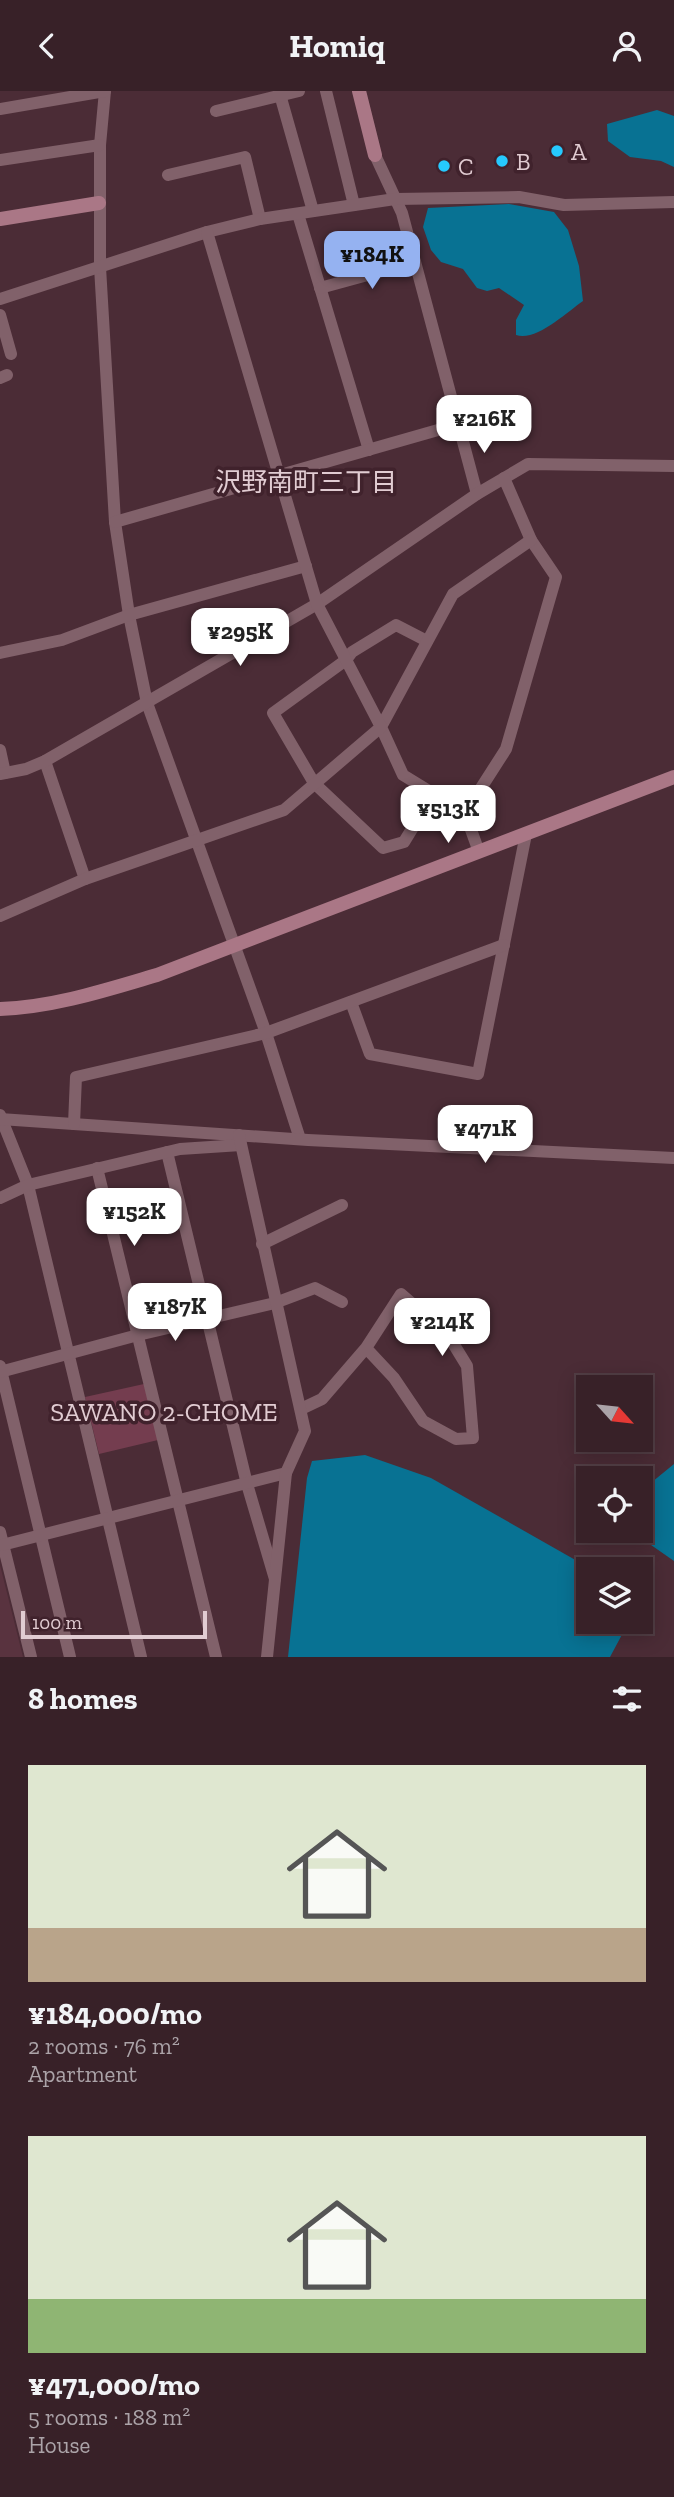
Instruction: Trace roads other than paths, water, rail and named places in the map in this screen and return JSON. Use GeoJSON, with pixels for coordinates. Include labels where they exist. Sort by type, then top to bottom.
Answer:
{"type":"FeatureCollection","features":[{"type":"Feature","properties":{"kind":"street"},"geometry":{"type":"LineString","coordinates":[[0,109],[105,91],[100,145],[100,267],[116,522],[129,615],[147,703],[266,1033],[300,1139]]}},
{"type":"Feature","properties":{"kind":"street"},"geometry":{"type":"LineString","coordinates":[[216,111],[280,93],[299,91]]}},
{"type":"Feature","properties":{"kind":"street"},"geometry":{"type":"LineString","coordinates":[[326,91],[354,205]]}},
{"type":"Feature","properties":{"kind":"street"},"geometry":{"type":"LineString","coordinates":[[359,91],[375,155],[402,213],[477,494]]}},
{"type":"Feature","properties":{"kind":"street"},"geometry":{"type":"LineString","coordinates":[[280,93],[313,211]]}},
{"type":"Feature","properties":{"kind":"street"},"geometry":{"type":"LineString","coordinates":[[0,160],[100,145]]}},
{"type":"Feature","properties":{"kind":"street"},"geometry":{"type":"LineString","coordinates":[[168,175],[245,157],[260,219]]}},
{"type":"Feature","properties":{"kind":"street"},"geometry":{"type":"LineString","coordinates":[[0,299],[207,232],[260,219],[394,199],[519,197],[564,205],[674,202]]}},
{"type":"Feature","properties":{"kind":"street"},"geometry":{"type":"LineString","coordinates":[[0,219],[99,203]]}},
{"type":"Feature","properties":{"kind":"street"},"geometry":{"type":"LineString","coordinates":[[298,214],[369,450]]}},
{"type":"Feature","properties":{"kind":"street"},"geometry":{"type":"LineString","coordinates":[[207,232],[317,604],[404,775],[465,813],[479,852]]}},
{"type":"Feature","properties":{"kind":"street"},"geometry":{"type":"LineString","coordinates":[[320,288],[415,262]]}},
{"type":"Feature","properties":{"kind":"street"},"geometry":{"type":"LineString","coordinates":[[0,315],[11,354]]}},
{"type":"Feature","properties":{"kind":"street"},"geometry":{"type":"LineString","coordinates":[[116,522],[459,424]]}},
{"type":"Feature","properties":{"kind":"street"},"geometry":{"type":"LineString","coordinates":[[0,750],[2,774],[26,769],[45,761],[317,604],[477,494],[528,464],[674,466]]}},
{"type":"Feature","properties":{"kind":"street"},"geometry":{"type":"LineString","coordinates":[[465,813],[506,749],[556,577],[531,540],[504,478]]}},
{"type":"Feature","properties":{"kind":"street"},"geometry":{"type":"LineString","coordinates":[[0,916],[85,879],[284,810],[381,727],[453,594],[531,540]]}},
{"type":"Feature","properties":{"kind":"street"},"geometry":{"type":"LineString","coordinates":[[0,653],[62,640],[129,615],[306,566]]}},
{"type":"Feature","properties":{"kind":"street"},"geometry":{"type":"LineString","coordinates":[[427,641],[396,625],[352,652],[346,660],[273,713],[314,783],[383,848],[404,842],[434,793]]}},
{"type":"Feature","properties":{"kind":"street"},"geometry":{"type":"LineString","coordinates":[[45,761],[85,879]]}},
{"type":"Feature","properties":{"kind":"street"},"geometry":{"type":"LineString","coordinates":[[0,1009],[25,1008],[79,997],[157,975],[674,777]]}},
{"type":"Feature","properties":{"kind":"street"},"geometry":{"type":"LineString","coordinates":[[351,1002],[370,1053],[478,1074],[526,834]]}},
{"type":"Feature","properties":{"kind":"street"},"geometry":{"type":"LineString","coordinates":[[74,1124],[76,1077],[266,1033],[504,945]]}},
{"type":"Feature","properties":{"kind":"street"},"geometry":{"type":"LineString","coordinates":[[141,1657],[27,1185],[1,1118],[240,1140],[300,1139],[674,1158]]}},
{"type":"Feature","properties":{"kind":"street"},"geometry":{"type":"LineString","coordinates":[[0,1198],[27,1185],[97,1168],[167,1152],[240,1140]]}},
{"type":"Feature","properties":{"kind":"street"},"geometry":{"type":"LineString","coordinates":[[240,1140],[305,1431],[286,1473],[267,1657]]}},
{"type":"Feature","properties":{"kind":"street"},"geometry":{"type":"LineString","coordinates":[[167,1152],[247,1484],[275,1579]]}},
{"type":"Feature","properties":{"kind":"street"},"geometry":{"type":"LineString","coordinates":[[97,1168],[216,1657]]}},
{"type":"Feature","properties":{"kind":"street"},"geometry":{"type":"LineString","coordinates":[[262,1244],[342,1205]]}},
{"type":"Feature","properties":{"kind":"street"},"geometry":{"type":"LineString","coordinates":[[70,1657],[0,1370],[275,1303],[315,1288],[342,1302]]}},
{"type":"Feature","properties":{"kind":"street"},"geometry":{"type":"LineString","coordinates":[[301,1409],[322,1399],[366,1348],[401,1294],[448,1335],[467,1366],[473,1437],[456,1439],[422,1421],[394,1378],[366,1348]]}},
{"type":"Feature","properties":{"kind":"street"},"geometry":{"type":"LineString","coordinates":[[31,1657],[1,1538],[42,1534],[286,1473]]}},
{"type":"Feature","properties":{"kind":"water"},"geometry":{"type":"Polygon","coordinates":[[[657,110],[674,116],[674,167],[661,161],[630,157],[608,141],[607,124],[657,110]]]}},
{"type":"Feature","properties":{"kind":"water"},"geometry":{"type":"Polygon","coordinates":[[[509,204],[554,212],[568,230],[579,266],[583,301],[551,325],[524,336],[516,335],[516,320],[524,305],[499,288],[487,291],[477,288],[463,269],[441,262],[431,250],[423,227],[428,208],[509,204]]]}},
{"type":"Feature","properties":{"kind":"water"},"geometry":{"type":"Polygon","coordinates":[[[365,1455],[431,1478],[576,1560],[576,1634],[622,1634],[610,1657],[288,1657],[307,1478],[312,1461],[365,1455]]]}},
{"type":"Feature","properties":{"kind":"water"},"geometry":{"type":"Polygon","coordinates":[[[674,1464],[674,1561],[648,1543],[653,1543],[653,1481],[674,1464]]]}},
{"type":"Feature","properties":{"kind":"place","name":"A"},"geometry":{"type":"Point","coordinates":[557,151]}},
{"type":"Feature","properties":{"kind":"place","name":"B"},"geometry":{"type":"Point","coordinates":[502,161]}},
{"type":"Feature","properties":{"kind":"place","name":"C"},"geometry":{"type":"Point","coordinates":[444,166]}},
{"type":"Feature","properties":{"kind":"district","name":"沢野南町三丁目"},"geometry":{"type":"Point","coordinates":[306,482]}},
{"type":"Feature","properties":{"kind":"district","name":"SAWANO 2-CHOME"},"geometry":{"type":"Point","coordinates":[164,1412]}}]}
